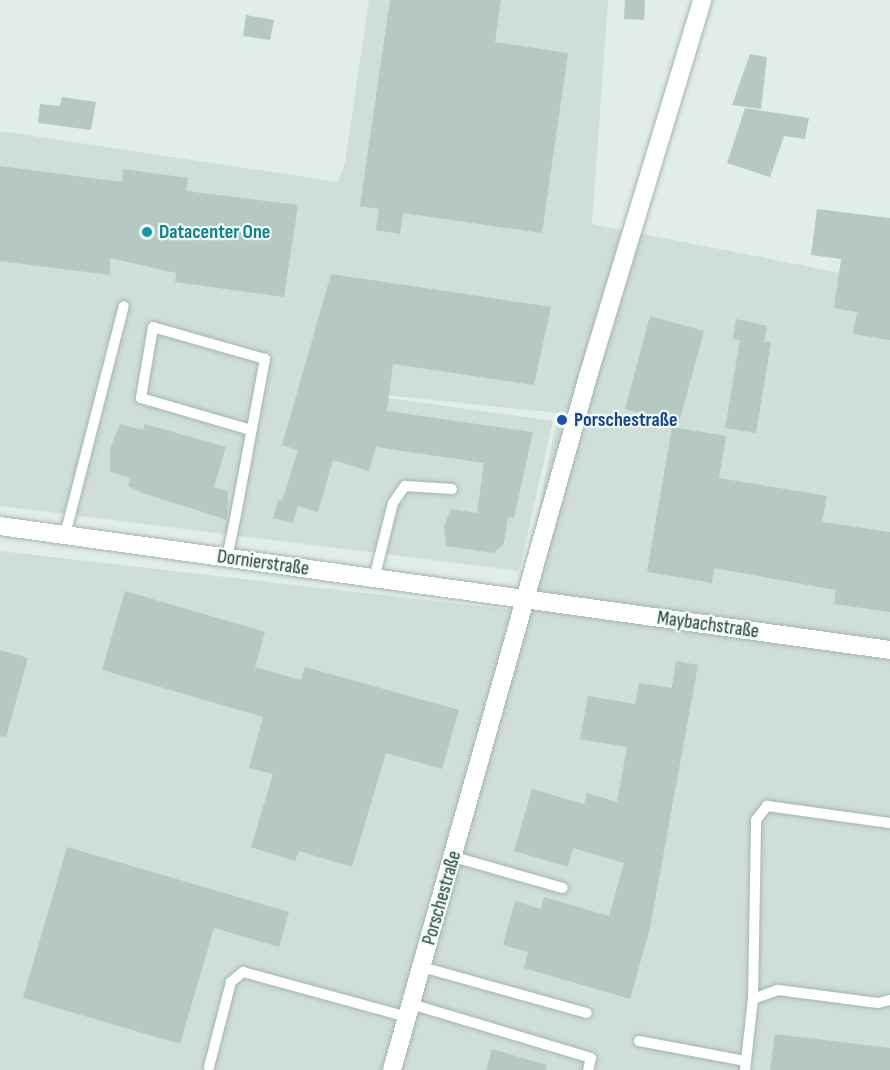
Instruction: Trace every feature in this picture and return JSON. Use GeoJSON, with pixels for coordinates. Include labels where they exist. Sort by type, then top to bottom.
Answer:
{"type":"FeatureCollection","features":[{"type":"Feature","properties":{"kind":"street","name":"Porschestraße"},"geometry":{"type":"LineString","coordinates":[[392,1070],[527,600],[589,373],[702,0]]}},
{"type":"Feature","properties":{"kind":"street","name":"Dornierstraße"},"geometry":{"type":"LineString","coordinates":[[0,526],[527,600]]}},
{"type":"Feature","properties":{"kind":"street","name":"Maybachstraße"},"geometry":{"type":"LineString","coordinates":[[527,600],[890,650]]}},
{"type":"Feature","properties":{"kind":"lane"},"geometry":{"type":"LineString","coordinates":[[66,536],[124,306]]}},
{"type":"Feature","properties":{"kind":"lane"},"geometry":{"type":"LineString","coordinates":[[227,558],[265,359],[153,327],[141,398],[251,430]]}},
{"type":"Feature","properties":{"kind":"lane"},"geometry":{"type":"LineString","coordinates":[[374,579],[393,503],[405,486],[453,489]]}},
{"type":"Feature","properties":{"kind":"lane"},"geometry":{"type":"LineString","coordinates":[[639,1041],[746,1066],[753,999],[756,820],[767,806],[890,823]]}},
{"type":"Feature","properties":{"kind":"lane"},"geometry":{"type":"LineString","coordinates":[[454,856],[563,888]]}},
{"type":"Feature","properties":{"kind":"lane"},"geometry":{"type":"LineString","coordinates":[[422,967],[587,1013]]}},
{"type":"Feature","properties":{"kind":"lane"},"geometry":{"type":"LineString","coordinates":[[209,1068],[231,982],[243,972],[409,1010],[591,1058],[588,1070]]}},
{"type":"Feature","properties":{"kind":"lane"},"geometry":{"type":"LineString","coordinates":[[753,999],[778,990],[878,1003],[890,1000]]}},
{"type":"Feature","properties":{"kind":"shaded area"},"geometry":{"type":"Polygon","coordinates":[[[369,0],[608,0],[592,224],[872,279],[890,233],[890,1070],[0,1070],[0,551],[512,610],[526,575],[558,413],[309,387],[553,421],[519,571],[0,506],[0,131],[338,182],[345,163],[369,0]]]}},
{"type":"Feature","properties":{"kind":"building"},"geometry":{"type":"Polygon","coordinates":[[[390,0],[501,0],[495,42],[568,53],[542,233],[403,213],[400,234],[376,230],[379,209],[360,206],[390,0]]]}},
{"type":"Feature","properties":{"kind":"building"},"geometry":{"type":"Polygon","coordinates":[[[625,0],[645,0],[644,20],[624,19],[625,0]]]}},
{"type":"Feature","properties":{"kind":"building"},"geometry":{"type":"Polygon","coordinates":[[[246,15],[274,20],[270,40],[243,36],[246,15]]]}},
{"type":"Feature","properties":{"kind":"building"},"geometry":{"type":"Polygon","coordinates":[[[750,54],[767,57],[761,109],[732,105],[750,54]]]}},
{"type":"Feature","properties":{"kind":"building"},"geometry":{"type":"Polygon","coordinates":[[[62,97],[96,102],[91,130],[38,123],[40,104],[60,106],[62,97]]]}},
{"type":"Feature","properties":{"kind":"building"},"geometry":{"type":"Polygon","coordinates":[[[745,108],[809,118],[805,139],[784,136],[770,177],[727,163],[745,108]]]}},
{"type":"Feature","properties":{"kind":"building","name":"Datacenter One"},"geometry":{"type":"Polygon","coordinates":[[[0,166],[122,182],[123,169],[188,178],[186,191],[298,205],[284,297],[175,282],[176,273],[110,258],[110,275],[0,261],[0,166]]]}},
{"type":"Feature","properties":{"kind":"building"},"geometry":{"type":"Polygon","coordinates":[[[817,209],[890,218],[890,340],[853,334],[857,312],[834,308],[841,259],[811,255],[817,209]]]}},
{"type":"Feature","properties":{"kind":"building"},"geometry":{"type":"Polygon","coordinates":[[[331,274],[551,307],[534,385],[393,364],[387,411],[533,432],[514,518],[508,517],[504,544],[493,553],[446,546],[444,526],[451,509],[477,513],[484,463],[376,447],[369,471],[333,460],[318,512],[298,506],[293,523],[273,518],[278,500],[282,501],[298,450],[282,445],[331,274]]]}},
{"type":"Feature","properties":{"kind":"building"},"geometry":{"type":"Polygon","coordinates":[[[650,316],[704,331],[679,423],[625,409],[650,316]]]}},
{"type":"Feature","properties":{"kind":"building"},"geometry":{"type":"Polygon","coordinates":[[[736,319],[767,326],[764,342],[771,342],[756,433],[725,428],[740,340],[733,339],[736,319]]]}},
{"type":"Feature","properties":{"kind":"building"},"geometry":{"type":"Polygon","coordinates":[[[120,424],[143,430],[145,424],[226,447],[214,487],[228,491],[227,520],[143,493],[128,486],[130,478],[110,472],[110,448],[120,424]]]}},
{"type":"Feature","properties":{"kind":"building"},"geometry":{"type":"Polygon","coordinates":[[[672,427],[726,436],[719,478],[827,496],[822,522],[890,532],[890,612],[834,604],[836,590],[714,568],[712,583],[647,572],[672,427]]]}},
{"type":"Feature","properties":{"kind":"building"},"geometry":{"type":"Polygon","coordinates":[[[125,591],[265,632],[255,667],[301,680],[305,667],[459,710],[442,769],[386,753],[352,867],[299,851],[295,861],[251,847],[273,774],[249,768],[263,717],[102,670],[125,591]]]}},
{"type":"Feature","properties":{"kind":"building"},"geometry":{"type":"Polygon","coordinates":[[[0,650],[28,658],[6,737],[0,736],[0,650]]]}},
{"type":"Feature","properties":{"kind":"building"},"geometry":{"type":"Polygon","coordinates":[[[676,661],[698,665],[650,928],[630,999],[524,968],[528,952],[503,945],[515,901],[541,909],[544,897],[609,916],[624,863],[573,848],[568,867],[514,851],[532,789],[584,804],[587,793],[617,802],[627,747],[580,739],[588,696],[635,704],[639,683],[672,688],[676,661]]]}},
{"type":"Feature","properties":{"kind":"building"},"geometry":{"type":"Polygon","coordinates":[[[67,847],[289,912],[279,947],[214,928],[180,1044],[23,998],[67,847]]]}},
{"type":"Feature","properties":{"kind":"building"},"geometry":{"type":"Polygon","coordinates":[[[775,1034],[890,1048],[890,1070],[770,1070],[775,1034]]]}},
{"type":"Feature","properties":{"kind":"building"},"geometry":{"type":"Polygon","coordinates":[[[492,1049],[547,1065],[546,1070],[486,1070],[492,1049]]]}},
{"type":"Feature","properties":{"kind":"place","name":"Datacenter One"},"geometry":{"type":"Point","coordinates":[147,232]}},
{"type":"Feature","properties":{"kind":"place","name":"Porschestraße"},"geometry":{"type":"Point","coordinates":[562,420]}}]}
